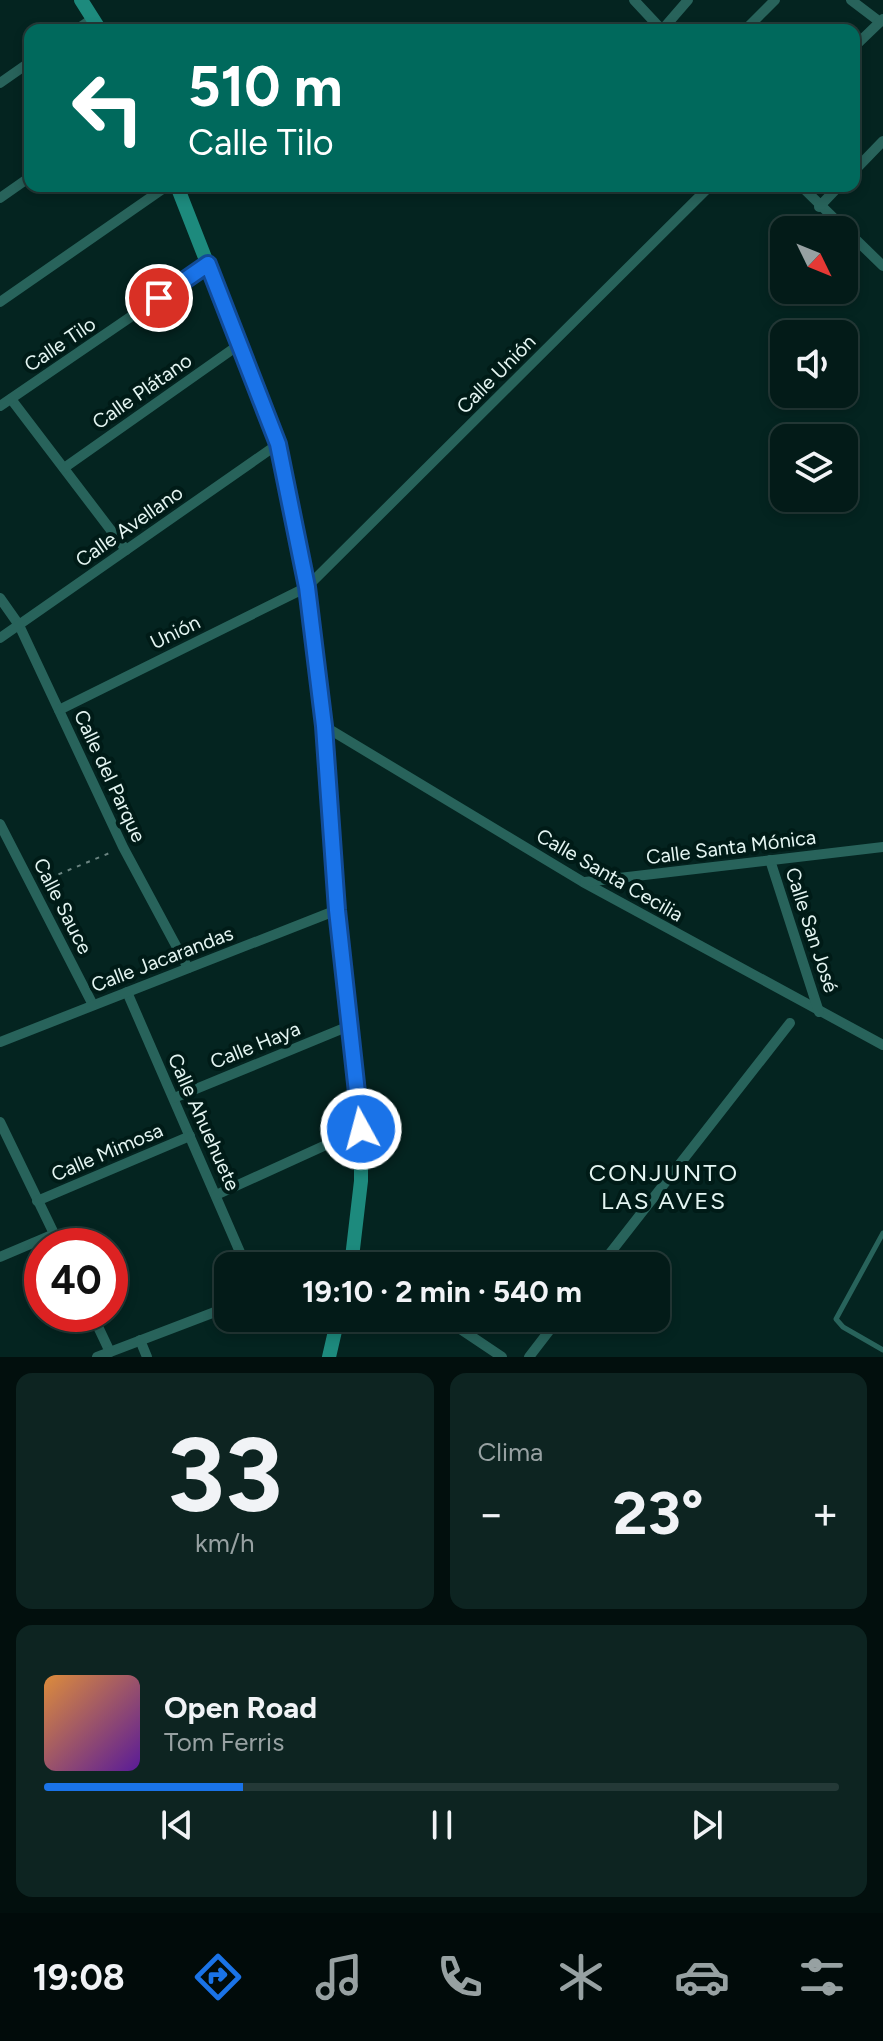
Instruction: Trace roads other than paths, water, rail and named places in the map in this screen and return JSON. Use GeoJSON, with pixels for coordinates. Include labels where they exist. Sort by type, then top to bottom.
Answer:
{"type":"FeatureCollection","features":[{"type":"Feature","properties":{"kind":"street"},"geometry":{"type":"LineString","coordinates":[[81,0],[97,24]]}},
{"type":"Feature","properties":{"kind":"street"},"geometry":{"type":"LineString","coordinates":[[634,0],[656,24]]}},
{"type":"Feature","properties":{"kind":"street"},"geometry":{"type":"LineString","coordinates":[[667,24],[688,0]]}},
{"type":"Feature","properties":{"kind":"street"},"geometry":{"type":"LineString","coordinates":[[751,24],[775,0]]}},
{"type":"Feature","properties":{"kind":"street"},"geometry":{"type":"LineString","coordinates":[[851,0],[882,20],[860,41]]}},
{"type":"Feature","properties":{"kind":"street"},"geometry":{"type":"LineString","coordinates":[[0,83],[24,66]]}},
{"type":"Feature","properties":{"kind":"street"},"geometry":{"type":"LineString","coordinates":[[860,165],[883,141]]}},
{"type":"Feature","properties":{"kind":"street"},"geometry":{"type":"LineString","coordinates":[[0,198],[24,181]]}},
{"type":"Feature","properties":{"kind":"street"},"geometry":{"type":"LineString","coordinates":[[0,302],[158,192]]}},
{"type":"Feature","properties":{"kind":"street"},"geometry":{"type":"LineString","coordinates":[[179,192],[278,444],[307,587],[324,726],[337,910],[361,1129],[358,1252]]}},
{"type":"Feature","properties":{"kind":"street","name":"Calle Unión"},"geometry":{"type":"LineString","coordinates":[[307,587],[704,192]]}},
{"type":"Feature","properties":{"kind":"street"},"geometry":{"type":"LineString","coordinates":[[806,192],[883,266]]}},
{"type":"Feature","properties":{"kind":"street"},"geometry":{"type":"LineString","coordinates":[[819,207],[833,192]]}},
{"type":"Feature","properties":{"kind":"street","name":"Calle Tilo"},"geometry":{"type":"LineString","coordinates":[[0,406],[208,264]]}},
{"type":"Feature","properties":{"kind":"street","name":"Calle Plátano"},"geometry":{"type":"LineString","coordinates":[[64,468],[240,344]]}},
{"type":"Feature","properties":{"kind":"street"},"geometry":{"type":"LineString","coordinates":[[11,399],[126,550]]}},
{"type":"Feature","properties":{"kind":"street","name":"Calle Avellano"},"geometry":{"type":"LineString","coordinates":[[0,638],[278,444]]}},
{"type":"Feature","properties":{"kind":"street","name":"Unión"},"geometry":{"type":"LineString","coordinates":[[59,710],[307,587]]}},
{"type":"Feature","properties":{"kind":"street","name":"Calle del Parque"},"geometry":{"type":"LineString","coordinates":[[0,598],[19,625],[123,847],[188,968]]}},
{"type":"Feature","properties":{"kind":"street","name":"Calle Santa Cecilia"},"geometry":{"type":"LineString","coordinates":[[324,726],[583,882],[883,1045]]}},
{"type":"Feature","properties":{"kind":"street","name":"Calle Sauce"},"geometry":{"type":"LineString","coordinates":[[0,824],[93,1005]]}},
{"type":"Feature","properties":{"kind":"street","name":"Calle Santa Mónica"},"geometry":{"type":"LineString","coordinates":[[583,882],[883,847]]}},
{"type":"Feature","properties":{"kind":"street","name":"Calle San José"},"geometry":{"type":"LineString","coordinates":[[770,860],[819,1012]]}},
{"type":"Feature","properties":{"kind":"street","name":"Calle Jacarandas"},"geometry":{"type":"LineString","coordinates":[[0,1042],[337,910]]}},
{"type":"Feature","properties":{"kind":"street","name":"Calle Ahuehuete"},"geometry":{"type":"LineString","coordinates":[[127,992],[240,1252]]}},
{"type":"Feature","properties":{"kind":"street"},"geometry":{"type":"LineString","coordinates":[[611,1252],[790,1023]]}},
{"type":"Feature","properties":{"kind":"street","name":"Calle Haya"},"geometry":{"type":"LineString","coordinates":[[174,1098],[349,1026]]}},
{"type":"Feature","properties":{"kind":"street"},"geometry":{"type":"LineString","coordinates":[[0,1122],[51,1228]]}},
{"type":"Feature","properties":{"kind":"street"},"geometry":{"type":"LineString","coordinates":[[216,1195],[361,1129]]}},
{"type":"Feature","properties":{"kind":"street","name":"Calle Mimosa"},"geometry":{"type":"LineString","coordinates":[[37,1201],[190,1136]]}},
{"type":"Feature","properties":{"kind":"street"},"geometry":{"type":"LineString","coordinates":[[0,1257],[24,1247]]}},
{"type":"Feature","properties":{"kind":"street"},"geometry":{"type":"LineString","coordinates":[[97,1357],[214,1312]]}},
{"type":"Feature","properties":{"kind":"street"},"geometry":{"type":"LineString","coordinates":[[101,1332],[110,1352]]}},
{"type":"Feature","properties":{"kind":"street"},"geometry":{"type":"LineString","coordinates":[[329,1357],[335,1332]]}},
{"type":"Feature","properties":{"kind":"street"},"geometry":{"type":"LineString","coordinates":[[465,1332],[502,1357]]}},
{"type":"Feature","properties":{"kind":"street"},"geometry":{"type":"LineString","coordinates":[[529,1357],[548,1332]]}},
{"type":"Feature","properties":{"kind":"street"},"geometry":{"type":"LineString","coordinates":[[140,1340],[147,1357]]}},
{"type":"Feature","properties":{"kind":"lane"},"geometry":{"type":"LineString","coordinates":[[883,1233],[836,1319],[843,1327],[883,1350]]}},
{"type":"Feature","properties":{"kind":"district","name":"CONJUNTO LAS AVES"},"geometry":{"type":"Point","coordinates":[664,1186]}}]}
